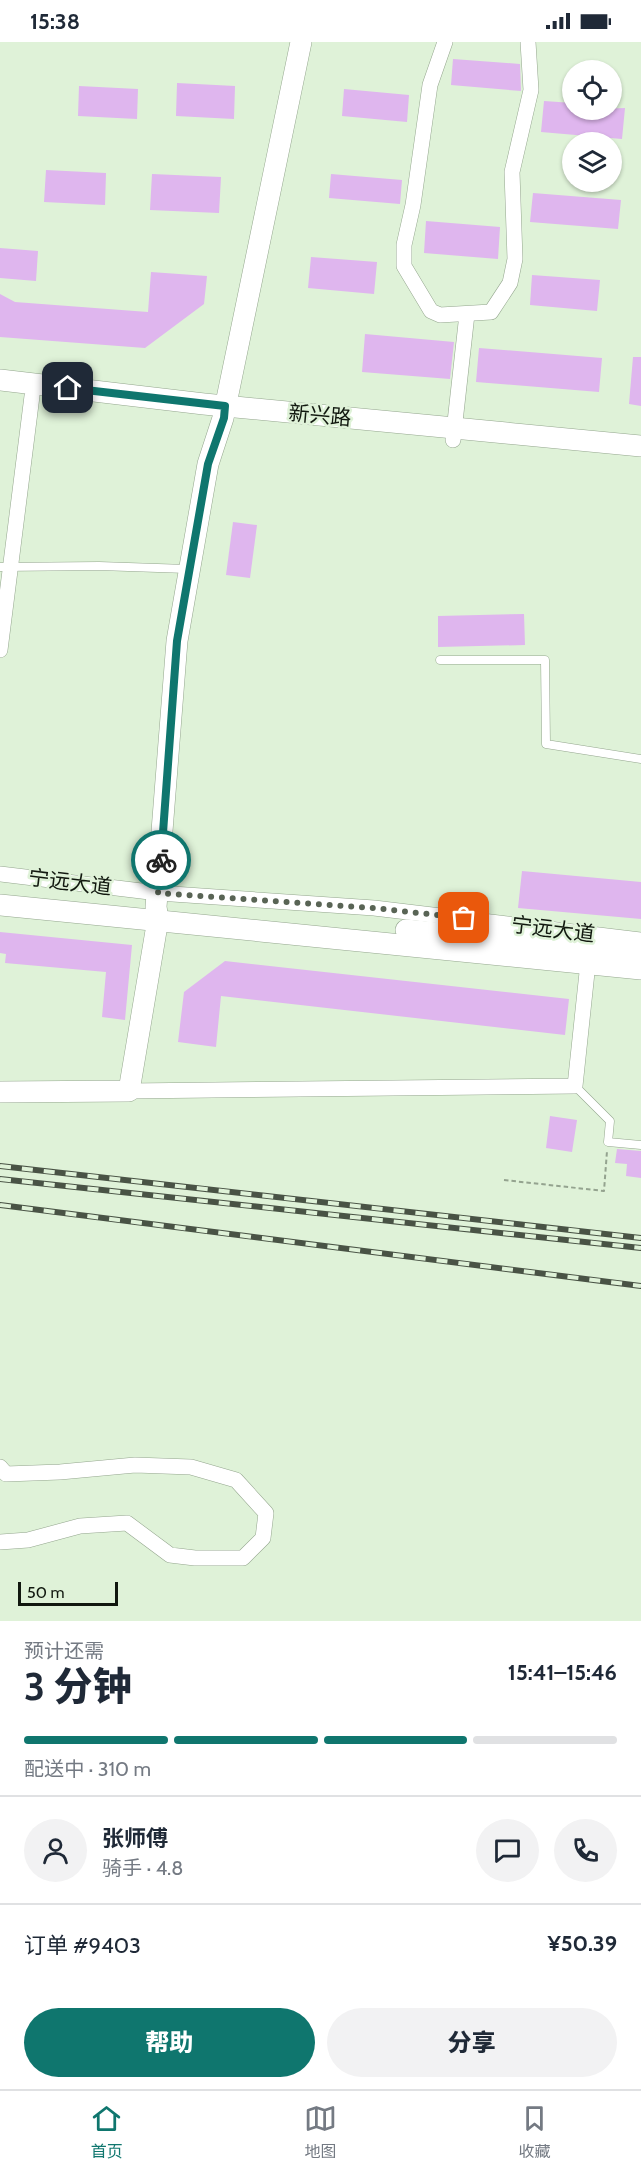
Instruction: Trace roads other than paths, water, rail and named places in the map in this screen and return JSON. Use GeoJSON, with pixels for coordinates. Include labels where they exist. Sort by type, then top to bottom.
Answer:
{"type":"FeatureCollection","features":[{"type":"Feature","properties":{"kind":"main road"},"geometry":{"type":"LineString","coordinates":[[0,1092],[129,1091],[157,906],[177,641],[208,464],[224,412],[300,46]]}},
{"type":"Feature","properties":{"kind":"main road","name":"新兴路"},"geometry":{"type":"LineString","coordinates":[[0,380],[224,412]]}},
{"type":"Feature","properties":{"kind":"main road","name":"新兴路"},"geometry":{"type":"LineString","coordinates":[[0,393],[453,434],[641,458]]}},
{"type":"Feature","properties":{"kind":"main road","name":"新兴路"},"geometry":{"type":"LineString","coordinates":[[453,434],[641,446]]}},
{"type":"Feature","properties":{"kind":"main road","name":"宁远大道"},"geometry":{"type":"LineString","coordinates":[[0,891],[641,953]]}},
{"type":"Feature","properties":{"kind":"main road","name":"宁远大道"},"geometry":{"type":"LineString","coordinates":[[0,904],[157,906],[641,969]]}},
{"type":"Feature","properties":{"kind":"street"},"geometry":{"type":"LineString","coordinates":[[445,42],[430,85],[413,205],[404,244],[404,266],[431,312],[440,315],[491,312],[510,283],[515,259],[512,172],[531,90],[528,42]]}},
{"type":"Feature","properties":{"kind":"street"},"geometry":{"type":"LineString","coordinates":[[453,434],[467,314]]}},
{"type":"Feature","properties":{"kind":"street"},"geometry":{"type":"LineString","coordinates":[[0,650],[5,568],[32,396]]}},
{"type":"Feature","properties":{"kind":"street","name":"宁远大道"},"geometry":{"type":"LineString","coordinates":[[0,874],[157,906],[374,908],[641,940]]}},
{"type":"Feature","properties":{"kind":"street"},"geometry":{"type":"LineString","coordinates":[[129,1091],[575,1086],[588,963]]}},
{"type":"Feature","properties":{"kind":"street"},"geometry":{"type":"LineString","coordinates":[[0,1467],[6,1474],[135,1465],[191,1467],[236,1480],[266,1513],[263,1538],[243,1558],[195,1558],[170,1555],[127,1523],[80,1526],[28,1540],[0,1542]]}},
{"type":"Feature","properties":{"kind":"lane"},"geometry":{"type":"LineString","coordinates":[[5,568],[99,566],[190,569]]}},
{"type":"Feature","properties":{"kind":"lane"},"geometry":{"type":"LineString","coordinates":[[440,660],[544,660],[546,744],[641,759]]}},
{"type":"Feature","properties":{"kind":"lane"},"geometry":{"type":"LineString","coordinates":[[575,1086],[610,1120],[608,1142],[641,1145]]}},
{"type":"Feature","properties":{"kind":"railway"},"geometry":{"type":"LineString","coordinates":[[0,1166],[641,1238]]}},
{"type":"Feature","properties":{"kind":"railway"},"geometry":{"type":"LineString","coordinates":[[0,1179],[641,1248]]}},
{"type":"Feature","properties":{"kind":"railway"},"geometry":{"type":"LineString","coordinates":[[0,1205],[641,1286]]}}]}
